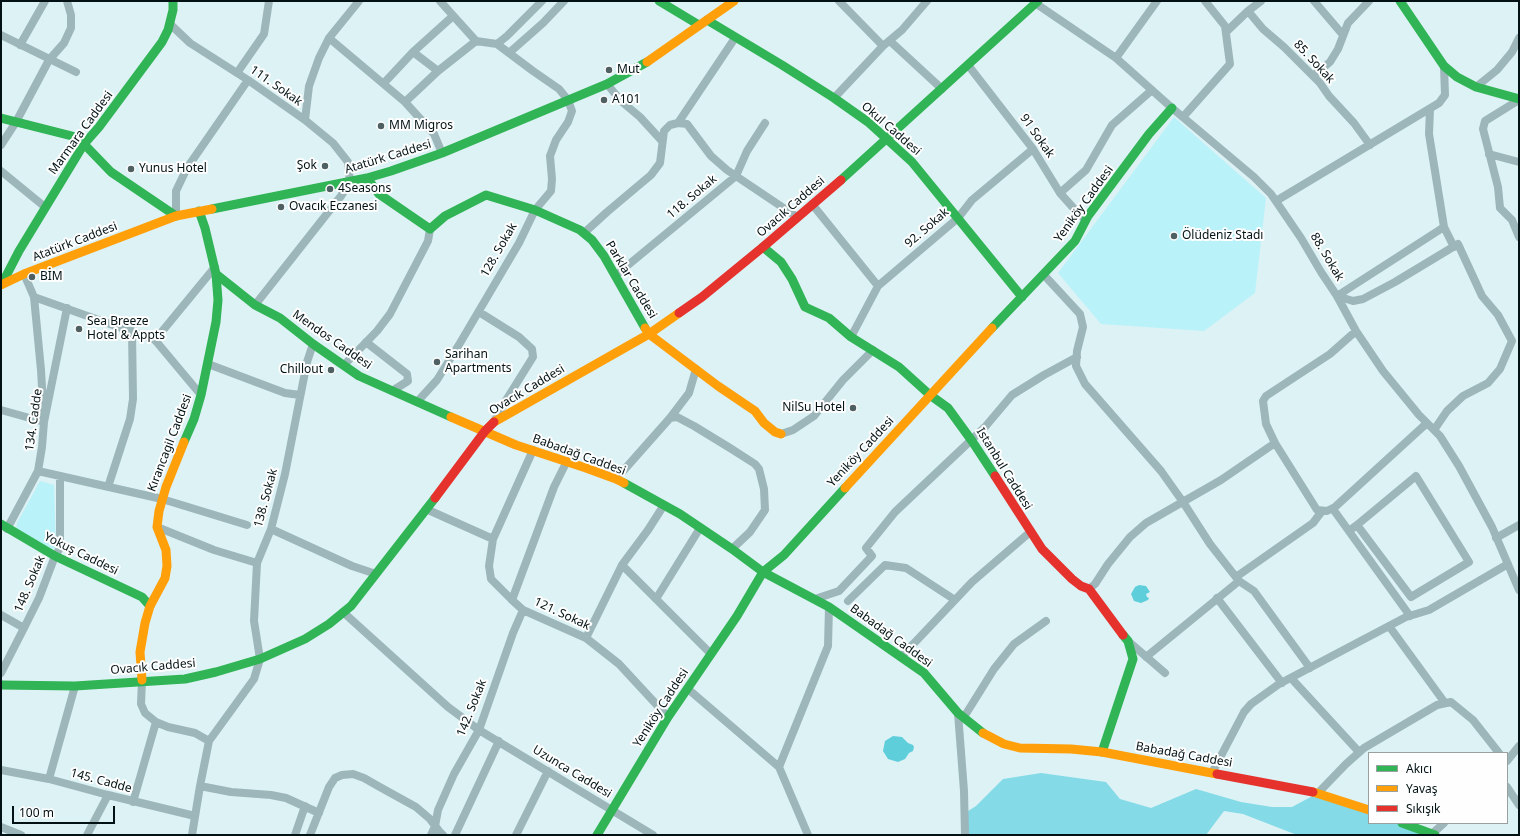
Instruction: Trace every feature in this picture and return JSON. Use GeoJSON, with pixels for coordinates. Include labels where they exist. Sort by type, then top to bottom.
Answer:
{"type":"FeatureCollection","features":[{"type":"Feature","properties":{"kind":"street"},"geometry":{"type":"LineString","coordinates":[[20,45],[45,1]]}},
{"type":"Feature","properties":{"kind":"street"},"geometry":{"type":"LineString","coordinates":[[1,145],[16,122],[49,60],[64,43],[71,28],[71,15],[67,1]]}},
{"type":"Feature","properties":{"kind":"street","name":"Marmara Caddesi"},"geometry":{"type":"LineString","coordinates":[[2,282],[45,207],[84,144],[99,127],[162,42],[170,24],[173,1]]}},
{"type":"Feature","properties":{"kind":"street"},"geometry":{"type":"LineString","coordinates":[[236,73],[264,34],[269,1]]}},
{"type":"Feature","properties":{"kind":"street"},"geometry":{"type":"LineString","coordinates":[[440,1],[476,41],[497,44],[559,89],[568,100]]}},
{"type":"Feature","properties":{"kind":"street"},"geometry":{"type":"LineString","coordinates":[[497,44],[543,1],[554,11]]}},
{"type":"Feature","properties":{"kind":"street"},"geometry":{"type":"LineString","coordinates":[[509,53],[564,1]]}},
{"type":"Feature","properties":{"kind":"street","name":"Okul Caddesi"},"geometry":{"type":"LineString","coordinates":[[659,1],[735,38],[782,65],[834,98],[868,122],[912,162],[1022,297]]}},
{"type":"Feature","properties":{"kind":"street","name":"Atatürk Caddesi"},"geometry":{"type":"LineString","coordinates":[[2,282],[176,216],[367,178],[392,171],[442,153],[607,84],[641,66],[734,1]]}},
{"type":"Feature","properties":{"kind":"street"},"geometry":{"type":"LineString","coordinates":[[838,1],[942,89]]}},
{"type":"Feature","properties":{"kind":"street"},"geometry":{"type":"LineString","coordinates":[[1116,58],[1157,1]]}},
{"type":"Feature","properties":{"kind":"street"},"geometry":{"type":"LineString","coordinates":[[1183,117],[1230,64],[1225,26],[1205,1]]}},
{"type":"Feature","properties":{"kind":"street"},"geometry":{"type":"LineString","coordinates":[[1226,32],[1261,1]]}},
{"type":"Feature","properties":{"kind":"street"},"geometry":{"type":"LineString","coordinates":[[1314,1],[1343,35]]}},
{"type":"Feature","properties":{"kind":"street"},"geometry":{"type":"LineString","coordinates":[[1313,76],[1330,62],[1338,48],[1348,23],[1369,1]]}},
{"type":"Feature","properties":{"kind":"street"},"geometry":{"type":"LineString","coordinates":[[1400,1],[1444,66],[1457,77],[1476,87],[1519,99]]}},
{"type":"Feature","properties":{"kind":"street"},"geometry":{"type":"LineString","coordinates":[[305,120],[309,86],[319,58],[329,38],[357,2]]}},
{"type":"Feature","properties":{"kind":"street"},"geometry":{"type":"LineString","coordinates":[[834,98],[927,2]]}},
{"type":"Feature","properties":{"kind":"street","name":"88. Sokak"},"geometry":{"type":"LineString","coordinates":[[1037,2],[1116,58],[1172,108],[1254,177],[1276,201],[1337,296],[1356,332],[1383,371],[1427,423],[1440,436],[1459,466],[1476,496],[1519,590]]}},
{"type":"Feature","properties":{"kind":"street","name":"Ovacık Caddesi"},"geometry":{"type":"LineString","coordinates":[[1,685],[75,686],[185,678],[216,672],[260,659],[305,639],[329,624],[350,606],[485,431],[495,421],[649,334],[702,297],[763,247],[886,139],[1037,2]]}},
{"type":"Feature","properties":{"kind":"street","name":"85. Sokak"},"geometry":{"type":"LineString","coordinates":[[1248,11],[1263,29],[1284,47],[1313,76],[1354,123],[1370,145]]}},
{"type":"Feature","properties":{"kind":"street"},"geometry":{"type":"LineString","coordinates":[[384,83],[413,52],[452,16]]}},
{"type":"Feature","properties":{"kind":"street","name":"111. Sokak"},"geometry":{"type":"LineString","coordinates":[[170,24],[190,43],[248,80],[305,120],[333,143],[348,162],[350,182]]}},
{"type":"Feature","properties":{"kind":"street"},"geometry":{"type":"LineString","coordinates":[[1,35],[76,72]]}},
{"type":"Feature","properties":{"kind":"street"},"geometry":{"type":"LineString","coordinates":[[329,38],[405,102],[434,134],[442,153]]}},
{"type":"Feature","properties":{"kind":"street"},"geometry":{"type":"LineString","coordinates":[[678,123],[735,38]]}},
{"type":"Feature","properties":{"kind":"street"},"geometry":{"type":"LineString","coordinates":[[1476,87],[1497,70],[1512,52],[1519,38]]}},
{"type":"Feature","properties":{"kind":"street"},"geometry":{"type":"LineString","coordinates":[[405,102],[438,71],[476,41]]}},
{"type":"Feature","properties":{"kind":"street"},"geometry":{"type":"LineString","coordinates":[[413,52],[438,71]]}},
{"type":"Feature","properties":{"kind":"street","name":"91 Sokak"},"geometry":{"type":"LineString","coordinates":[[968,65],[1033,149],[1060,193],[1086,220]]}},
{"type":"Feature","properties":{"kind":"street"},"geometry":{"type":"LineString","coordinates":[[1276,201],[1439,103],[1445,95],[1444,66]]}},
{"type":"Feature","properties":{"kind":"street"},"geometry":{"type":"LineString","coordinates":[[176,216],[176,190],[187,168],[248,80]]}},
{"type":"Feature","properties":{"kind":"street"},"geometry":{"type":"LineString","coordinates":[[607,84],[621,101],[640,117],[662,141]]}},
{"type":"Feature","properties":{"kind":"street"},"geometry":{"type":"LineString","coordinates":[[1060,193],[1086,170],[1112,125],[1152,90]]}},
{"type":"Feature","properties":{"kind":"street"},"geometry":{"type":"LineString","coordinates":[[1519,99],[1485,121],[1483,129],[1498,187],[1500,208],[1512,220],[1519,237]]}},
{"type":"Feature","properties":{"kind":"street","name":"128. Sokak"},"geometry":{"type":"LineString","coordinates":[[417,402],[436,380],[479,312],[519,243],[535,210],[550,191],[552,179],[550,156],[556,140],[568,122],[572,111],[568,100]]}},
{"type":"Feature","properties":{"kind":"street","name":"Yeniköy Caddesi"},"geometry":{"type":"LineString","coordinates":[[597,835],[611,809],[668,717],[737,616],[764,572],[784,555],[930,395],[1075,241],[1086,220],[1149,134],[1172,108]]}},
{"type":"Feature","properties":{"kind":"street"},"geometry":{"type":"LineString","coordinates":[[1430,108],[1429,134],[1444,227],[1454,247]]}},
{"type":"Feature","properties":{"kind":"street"},"geometry":{"type":"LineString","coordinates":[[1,118],[72,136],[84,144],[111,172],[176,216]]}},
{"type":"Feature","properties":{"kind":"street"},"geometry":{"type":"LineString","coordinates":[[584,233],[651,176],[660,163],[664,131],[670,125],[678,123],[687,124],[711,156],[736,176],[797,217]]}},
{"type":"Feature","properties":{"kind":"street","name":"118. Sokak"},"geometry":{"type":"LineString","coordinates":[[616,275],[736,176],[747,151],[765,123]]}},
{"type":"Feature","properties":{"kind":"street","name":"92. Sokak"},"geometry":{"type":"LineString","coordinates":[[851,337],[878,286],[958,218],[972,200],[1033,149]]}},
{"type":"Feature","properties":{"kind":"street"},"geometry":{"type":"LineString","coordinates":[[1489,154],[1519,162]]}},
{"type":"Feature","properties":{"kind":"street"},"geometry":{"type":"LineString","coordinates":[[1,171],[45,207]]}},
{"type":"Feature","properties":{"kind":"street"},"geometry":{"type":"LineString","coordinates":[[344,365],[390,314],[428,242],[430,229],[379,194],[367,178]]}},
{"type":"Feature","properties":{"kind":"street"},"geometry":{"type":"LineString","coordinates":[[255,306],[341,196],[350,182]]}},
{"type":"Feature","properties":{"kind":"street","name":"Parklar Caddesi"},"geometry":{"type":"LineString","coordinates":[[430,229],[445,216],[486,195],[535,210],[580,230],[592,240],[616,275],[637,316],[649,334],[718,386],[755,411],[764,423],[775,432],[781,434]]}},
{"type":"Feature","properties":{"kind":"street"},"geometry":{"type":"LineString","coordinates":[[812,204],[878,286]]}},
{"type":"Feature","properties":{"kind":"street","name":"Kırancagil Caddesi"},"geometry":{"type":"LineString","coordinates":[[142,680],[140,652],[145,623],[150,606],[165,578],[167,566],[166,550],[157,527],[159,511],[162,499],[194,419],[201,395],[216,322],[218,300],[215,271],[205,228],[199,211]]}},
{"type":"Feature","properties":{"kind":"street"},"geometry":{"type":"LineString","coordinates":[[1337,296],[1444,227]]}},
{"type":"Feature","properties":{"kind":"street"},"geometry":{"type":"LineString","coordinates":[[1337,296],[1353,301],[1363,299],[1395,282],[1458,244],[1482,296],[1498,315],[1512,341],[1500,369],[1488,383],[1463,396],[1448,411],[1434,430]]}},
{"type":"Feature","properties":{"kind":"street","name":"Istanbul Caddesi"},"geometry":{"type":"LineString","coordinates":[[763,247],[781,262],[792,279],[805,306],[829,318],[851,337],[899,367],[930,395],[948,408],[972,441],[1030,533],[1042,549],[1081,586],[1089,589],[1128,641],[1133,659],[1102,752]]}},
{"type":"Feature","properties":{"kind":"street"},"geometry":{"type":"LineString","coordinates":[[155,340],[215,271]]}},
{"type":"Feature","properties":{"kind":"street","name":"Mendos Caddesi"},"geometry":{"type":"LineString","coordinates":[[215,271],[255,306],[280,318],[360,376],[485,431]]}},
{"type":"Feature","properties":{"kind":"street"},"geometry":{"type":"LineString","coordinates":[[1,410],[44,422],[34,297],[24,274]]}},
{"type":"Feature","properties":{"kind":"street"},"geometry":{"type":"LineString","coordinates":[[1044,275],[1080,314],[1083,327],[1076,366],[1085,384],[1152,460],[1183,502],[1210,544],[1237,579],[1254,591],[1310,668]]}},
{"type":"Feature","properties":{"kind":"street"},"geometry":{"type":"LineString","coordinates":[[34,297],[155,340],[201,395]]}},
{"type":"Feature","properties":{"kind":"street","name":"134. Cadde"},"geometry":{"type":"LineString","coordinates":[[4,527],[38,471],[44,422],[67,308]]}},
{"type":"Feature","properties":{"kind":"street"},"geometry":{"type":"LineString","coordinates":[[479,312],[520,337],[532,348],[534,357],[503,405],[495,421]]}},
{"type":"Feature","properties":{"kind":"street"},"geometry":{"type":"LineString","coordinates":[[108,487],[130,419],[133,399],[132,332]]}},
{"type":"Feature","properties":{"kind":"street"},"geometry":{"type":"LineString","coordinates":[[1356,332],[1330,354],[1266,396],[1263,401],[1266,424],[1275,443],[1308,498],[1317,510],[1327,512],[1333,509],[1427,423]]}},
{"type":"Feature","properties":{"kind":"street"},"geometry":{"type":"LineString","coordinates":[[366,342],[407,374],[408,381],[392,391]]}},
{"type":"Feature","properties":{"kind":"street","name":"138. Sokak"},"geometry":{"type":"LineString","coordinates":[[260,659],[254,621],[257,562],[271,529],[285,474],[307,362],[314,344]]}},
{"type":"Feature","properties":{"kind":"street"},"geometry":{"type":"LineString","coordinates":[[781,434],[793,430],[814,416],[843,380],[873,350]]}},
{"type":"Feature","properties":{"kind":"street"},"geometry":{"type":"LineString","coordinates":[[815,599],[839,591],[872,556],[866,548],[895,512],[986,427],[1012,395],[1077,357]]}},
{"type":"Feature","properties":{"kind":"street"},"geometry":{"type":"LineString","coordinates":[[208,364],[285,393],[300,395]]}},
{"type":"Feature","properties":{"kind":"street"},"geometry":{"type":"LineString","coordinates":[[616,479],[670,418],[689,392],[696,370]]}},
{"type":"Feature","properties":{"kind":"street"},"geometry":{"type":"LineString","coordinates":[[670,418],[677,417],[694,426],[755,464],[759,469],[764,489],[765,510],[750,532],[732,548]]}},
{"type":"Feature","properties":{"kind":"street","name":"Babadağ Caddesi"},"geometry":{"type":"LineString","coordinates":[[485,431],[516,445],[567,461],[616,479],[664,505],[732,548],[764,572],[829,607],[924,673],[961,715],[986,735],[1004,744],[1020,748],[1071,749],[1102,752],[1318,793],[1368,810]]}},
{"type":"Feature","properties":{"kind":"street"},"geometry":{"type":"LineString","coordinates":[[1089,589],[1095,584],[1108,564],[1130,537],[1146,523],[1221,480],[1275,443]]}},
{"type":"Feature","properties":{"kind":"street","name":"121. Sokak"},"geometry":{"type":"LineString","coordinates":[[533,450],[492,539],[489,566],[491,578],[523,610],[586,638],[619,664],[668,717]]}},
{"type":"Feature","properties":{"kind":"street"},"geometry":{"type":"LineString","coordinates":[[512,600],[554,487],[567,461]]}},
{"type":"Feature","properties":{"kind":"street"},"geometry":{"type":"LineString","coordinates":[[38,471],[162,499],[247,525]]}},
{"type":"Feature","properties":{"kind":"street","name":"148. Sokak"},"geometry":{"type":"LineString","coordinates":[[1,673],[39,598],[55,556],[60,548],[60,476]]}},
{"type":"Feature","properties":{"kind":"street"},"geometry":{"type":"LineString","coordinates":[[1349,531],[1416,476],[1469,562],[1411,597],[1357,525]]}},
{"type":"Feature","properties":{"kind":"street"},"geometry":{"type":"LineString","coordinates":[[586,638],[622,565],[648,530],[664,505]]}},
{"type":"Feature","properties":{"kind":"street"},"geometry":{"type":"LineString","coordinates":[[426,509],[492,539]]}},
{"type":"Feature","properties":{"kind":"street"},"geometry":{"type":"LineString","coordinates":[[1333,509],[1410,616]]}},
{"type":"Feature","properties":{"kind":"street"},"geometry":{"type":"LineString","coordinates":[[1146,657],[1218,598],[1237,579],[1313,523],[1322,511]]}},
{"type":"Feature","properties":{"kind":"street"},"geometry":{"type":"LineString","coordinates":[[1496,538],[1519,525]]}},
{"type":"Feature","properties":{"kind":"street","name":"Yokuş Caddesi"},"geometry":{"type":"LineString","coordinates":[[4,527],[55,556],[118,585],[142,598],[150,606]]}},
{"type":"Feature","properties":{"kind":"street"},"geometry":{"type":"LineString","coordinates":[[157,527],[214,550],[257,562]]}},
{"type":"Feature","properties":{"kind":"street"},"geometry":{"type":"LineString","coordinates":[[656,599],[700,528]]}},
{"type":"Feature","properties":{"kind":"street"},"geometry":{"type":"LineString","coordinates":[[271,529],[352,566],[376,574]]}},
{"type":"Feature","properties":{"kind":"street"},"geometry":{"type":"LineString","coordinates":[[901,657],[972,582],[1030,533]]}},
{"type":"Feature","properties":{"kind":"street"},"geometry":{"type":"LineString","coordinates":[[1212,773],[1244,712],[1251,704],[1291,678],[1410,616],[1429,610],[1508,564]]}},
{"type":"Feature","properties":{"kind":"street"},"geometry":{"type":"LineString","coordinates":[[622,565],[711,654]]}},
{"type":"Feature","properties":{"kind":"street"},"geometry":{"type":"LineString","coordinates":[[848,601],[885,565],[906,568],[955,600]]}},
{"type":"Feature","properties":{"kind":"street"},"geometry":{"type":"LineString","coordinates":[[1218,598],[1282,683]]}},
{"type":"Feature","properties":{"kind":"street"},"geometry":{"type":"LineString","coordinates":[[779,767],[828,646],[829,607]]}},
{"type":"Feature","properties":{"kind":"street","name":"142. Sokak"},"geometry":{"type":"LineString","coordinates":[[431,835],[435,826],[438,810],[454,774],[479,730],[510,641],[523,610]]}},
{"type":"Feature","properties":{"kind":"street","name":"Uzunca Caddesi"},"geometry":{"type":"LineString","coordinates":[[343,612],[448,707],[479,730],[653,835]]}},
{"type":"Feature","properties":{"kind":"street"},"geometry":{"type":"LineString","coordinates":[[1,615],[24,628]]}},
{"type":"Feature","properties":{"kind":"street"},"geometry":{"type":"LineString","coordinates":[[965,835],[961,715],[1014,644],[1046,621]]}},
{"type":"Feature","properties":{"kind":"street"},"geometry":{"type":"LineString","coordinates":[[1390,626],[1445,703]]}},
{"type":"Feature","properties":{"kind":"street"},"geometry":{"type":"LineString","coordinates":[[1128,641],[1165,673]]}},
{"type":"Feature","properties":{"kind":"street"},"geometry":{"type":"LineString","coordinates":[[192,835],[209,741],[254,679],[260,659]]}},
{"type":"Feature","properties":{"kind":"street"},"geometry":{"type":"LineString","coordinates":[[1291,678],[1359,752]]}},
{"type":"Feature","properties":{"kind":"street"},"geometry":{"type":"LineString","coordinates":[[142,680],[141,704],[145,713],[156,722],[168,727],[195,733],[209,741]]}},
{"type":"Feature","properties":{"kind":"street"},"geometry":{"type":"LineString","coordinates":[[49,779],[75,686]]}},
{"type":"Feature","properties":{"kind":"street"},"geometry":{"type":"LineString","coordinates":[[688,689],[779,767],[808,835]]}},
{"type":"Feature","properties":{"kind":"street"},"geometry":{"type":"LineString","coordinates":[[1318,793],[1364,748],[1437,705],[1445,703],[1451,702],[1473,720],[1499,752]]}},
{"type":"Feature","properties":{"kind":"street"},"geometry":{"type":"LineString","coordinates":[[133,802],[156,722]]}},
{"type":"Feature","properties":{"kind":"street"},"geometry":{"type":"LineString","coordinates":[[455,835],[499,741]]}},
{"type":"Feature","properties":{"kind":"street"},"geometry":{"type":"LineString","coordinates":[[1508,760],[1519,746]]}},
{"type":"Feature","properties":{"kind":"street","name":"145. Cadde"},"geometry":{"type":"LineString","coordinates":[[1,770],[49,779],[108,796],[196,816]]}},
{"type":"Feature","properties":{"kind":"street"},"geometry":{"type":"LineString","coordinates":[[516,835],[548,771]]}},
{"type":"Feature","properties":{"kind":"street"},"geometry":{"type":"LineString","coordinates":[[310,835],[334,778],[342,775],[353,774],[397,795],[430,819],[443,835]]}},
{"type":"Feature","properties":{"kind":"street"},"geometry":{"type":"LineString","coordinates":[[200,786],[231,792],[286,798],[319,813]]}},
{"type":"Feature","properties":{"kind":"street"},"geometry":{"type":"LineString","coordinates":[[1508,788],[1519,805]]}},
{"type":"Feature","properties":{"kind":"street"},"geometry":{"type":"LineString","coordinates":[[87,835],[108,796]]}},
{"type":"Feature","properties":{"kind":"street"},"geometry":{"type":"LineString","coordinates":[[295,835],[305,806]]}},
{"type":"Feature","properties":{"kind":"street"},"geometry":{"type":"LineString","coordinates":[[1405,824],[1434,834],[1443,824]]}},
{"type":"Feature","properties":{"kind":"street"},"geometry":{"type":"LineString","coordinates":[[1,827],[21,835]]}},
{"type":"Feature","properties":{"kind":"shaded area","name":"Ölüdeniz Stadı"},"geometry":{"type":"Polygon","coordinates":[[[1174,117],[1266,198],[1255,293],[1204,331],[1101,324],[1058,273],[1174,117]]]}},
{"type":"Feature","properties":{"kind":"shaded area"},"geometry":{"type":"Polygon","coordinates":[[[40,481],[54,485],[56,548],[52,549],[16,530],[17,523],[40,481]]]}},
{"type":"Feature","properties":{"kind":"shaded area"},"geometry":{"type":"Polygon","coordinates":[[[1139,585],[1146,586],[1150,592],[1146,594],[1149,598],[1148,600],[1141,603],[1134,601],[1131,594],[1135,587],[1139,585]]]}},
{"type":"Feature","properties":{"kind":"shaded area"},"geometry":{"type":"Polygon","coordinates":[[[893,736],[902,737],[914,747],[913,751],[909,753],[905,759],[898,762],[888,759],[883,751],[885,741],[893,736]]]}},
{"type":"Feature","properties":{"kind":"shaded area"},"geometry":{"type":"Polygon","coordinates":[[[1041,773],[1106,782],[1120,799],[1151,808],[1196,789],[1241,802],[1272,807],[1292,807],[1318,793],[1368,810],[1368,824],[1405,824],[1435,835],[1297,835],[1243,814],[1224,811],[1206,835],[965,835],[965,813],[976,806],[1003,779],[1041,773]]]}},
{"type":"Feature","properties":{"kind":"traffic: fast"},"geometry":{"type":"LineString","coordinates":[[4,280],[19,251],[84,144],[99,127],[162,42],[168,30],[173,10],[173,1]]}},
{"type":"Feature","properties":{"kind":"traffic: fast"},"geometry":{"type":"LineString","coordinates":[[659,1],[699,25]]}},
{"type":"Feature","properties":{"kind":"traffic: fast"},"geometry":{"type":"LineString","coordinates":[[841,180],[1038,1]]}},
{"type":"Feature","properties":{"kind":"traffic: fast"},"geometry":{"type":"LineString","coordinates":[[1400,1],[1444,66],[1457,77],[1476,87],[1519,99]]}},
{"type":"Feature","properties":{"kind":"traffic: fast"},"geometry":{"type":"LineString","coordinates":[[707,20],[782,65],[834,98],[868,122],[912,162],[1022,297]]}},
{"type":"Feature","properties":{"kind":"traffic: fast"},"geometry":{"type":"LineString","coordinates":[[212,209],[367,178],[391,171],[442,153],[607,84],[647,62]]}},
{"type":"Feature","properties":{"kind":"traffic: fast"},"geometry":{"type":"LineString","coordinates":[[992,328],[1075,241],[1088,216],[1149,134],[1172,108]]}},
{"type":"Feature","properties":{"kind":"traffic: fast"},"geometry":{"type":"LineString","coordinates":[[1,118],[72,136],[84,144],[111,172],[176,216]]}},
{"type":"Feature","properties":{"kind":"traffic: fast"},"geometry":{"type":"LineString","coordinates":[[367,178],[379,194],[430,229],[445,216],[486,195],[535,210],[580,230],[592,240],[604,256],[645,328]]}},
{"type":"Feature","properties":{"kind":"traffic: fast"},"geometry":{"type":"LineString","coordinates":[[184,442],[194,419],[201,395],[216,322],[218,300],[216,274],[205,228],[199,211]]}},
{"type":"Feature","properties":{"kind":"traffic: fast"},"geometry":{"type":"LineString","coordinates":[[763,247],[781,262],[792,279],[805,307],[829,318],[851,337],[899,367],[930,395],[948,408],[995,476]]}},
{"type":"Feature","properties":{"kind":"traffic: fast"},"geometry":{"type":"LineString","coordinates":[[216,274],[255,305],[280,318],[313,344],[359,376],[451,417]]}},
{"type":"Feature","properties":{"kind":"traffic: fast"},"geometry":{"type":"LineString","coordinates":[[624,483],[680,514],[763,572],[829,607],[924,673],[958,713],[983,733]]}},
{"type":"Feature","properties":{"kind":"traffic: fast"},"geometry":{"type":"LineString","coordinates":[[597,835],[668,717],[737,616],[763,572],[784,555],[845,488]]}},
{"type":"Feature","properties":{"kind":"traffic: fast"},"geometry":{"type":"LineString","coordinates":[[1,685],[75,686],[185,679],[216,672],[260,659],[305,639],[329,624],[351,606],[435,498]]}},
{"type":"Feature","properties":{"kind":"traffic: fast"},"geometry":{"type":"LineString","coordinates":[[1,524],[55,556],[142,597],[150,606]]}},
{"type":"Feature","properties":{"kind":"traffic: fast"},"geometry":{"type":"LineString","coordinates":[[1102,752],[1133,659],[1128,641],[1123,635]]}},
{"type":"Feature","properties":{"kind":"traffic: fast"},"geometry":{"type":"LineString","coordinates":[[1405,824],[1435,835]]}},
{"type":"Feature","properties":{"kind":"traffic: slow"},"geometry":{"type":"LineString","coordinates":[[647,62],[734,1]]}},
{"type":"Feature","properties":{"kind":"traffic: slow"},"geometry":{"type":"LineString","coordinates":[[1,285],[24,274],[176,216],[212,209]]}},
{"type":"Feature","properties":{"kind":"traffic: slow"},"geometry":{"type":"LineString","coordinates":[[494,422],[649,334],[679,313]]}},
{"type":"Feature","properties":{"kind":"traffic: slow"},"geometry":{"type":"LineString","coordinates":[[645,328],[649,334],[718,386],[755,411],[764,423],[775,432],[781,434]]}},
{"type":"Feature","properties":{"kind":"traffic: slow"},"geometry":{"type":"LineString","coordinates":[[845,488],[992,328]]}},
{"type":"Feature","properties":{"kind":"traffic: slow"},"geometry":{"type":"LineString","coordinates":[[451,417],[516,445],[586,468],[624,483]]}},
{"type":"Feature","properties":{"kind":"traffic: slow"},"geometry":{"type":"LineString","coordinates":[[142,680],[140,652],[145,623],[150,606],[165,578],[167,566],[166,550],[157,527],[159,511],[166,487],[184,442]]}},
{"type":"Feature","properties":{"kind":"traffic: slow"},"geometry":{"type":"LineString","coordinates":[[983,733],[1004,744],[1020,748],[1071,749],[1102,752],[1217,774]]}},
{"type":"Feature","properties":{"kind":"traffic: slow"},"geometry":{"type":"LineString","coordinates":[[1313,792],[1368,810]]}},
{"type":"Feature","properties":{"kind":"traffic: jam"},"geometry":{"type":"LineString","coordinates":[[679,313],[702,297],[763,247],[841,180]]}},
{"type":"Feature","properties":{"kind":"traffic: jam"},"geometry":{"type":"LineString","coordinates":[[435,498],[485,431],[494,422]]}},
{"type":"Feature","properties":{"kind":"traffic: jam"},"geometry":{"type":"LineString","coordinates":[[995,476],[1042,549],[1072,579],[1081,586],[1089,589],[1123,635]]}},
{"type":"Feature","properties":{"kind":"traffic: jam"},"geometry":{"type":"LineString","coordinates":[[1217,774],[1313,792]]}},
{"type":"Feature","properties":{"kind":"place","name":"Mut"},"geometry":{"type":"Point","coordinates":[609,70]}},
{"type":"Feature","properties":{"kind":"place","name":"A101"},"geometry":{"type":"Point","coordinates":[604,100]}},
{"type":"Feature","properties":{"kind":"place","name":"MM Migros"},"geometry":{"type":"Point","coordinates":[381,126]}},
{"type":"Feature","properties":{"kind":"place","name":"Şok"},"geometry":{"type":"Point","coordinates":[325,166]}},
{"type":"Feature","properties":{"kind":"place","name":"Yunus Hotel"},"geometry":{"type":"Point","coordinates":[131,169]}},
{"type":"Feature","properties":{"kind":"place","name":"4Seasons"},"geometry":{"type":"Point","coordinates":[330,189]}},
{"type":"Feature","properties":{"kind":"place","name":"Ovacık Eczanesi"},"geometry":{"type":"Point","coordinates":[281,207]}},
{"type":"Feature","properties":{"kind":"place","name":"Ölüdeniz Stadı"},"geometry":{"type":"Point","coordinates":[1174,236]}},
{"type":"Feature","properties":{"kind":"place","name":"BİM"},"geometry":{"type":"Point","coordinates":[32,277]}},
{"type":"Feature","properties":{"kind":"place","name":"Sea Breeze Hotel & Appts"},"geometry":{"type":"Point","coordinates":[79,329]}},
{"type":"Feature","properties":{"kind":"place","name":"Sarihan Apartments"},"geometry":{"type":"Point","coordinates":[437,362]}},
{"type":"Feature","properties":{"kind":"place","name":"Chillout"},"geometry":{"type":"Point","coordinates":[331,370]}},
{"type":"Feature","properties":{"kind":"place","name":"NilSu Hotel"},"geometry":{"type":"Point","coordinates":[853,408]}}]}
